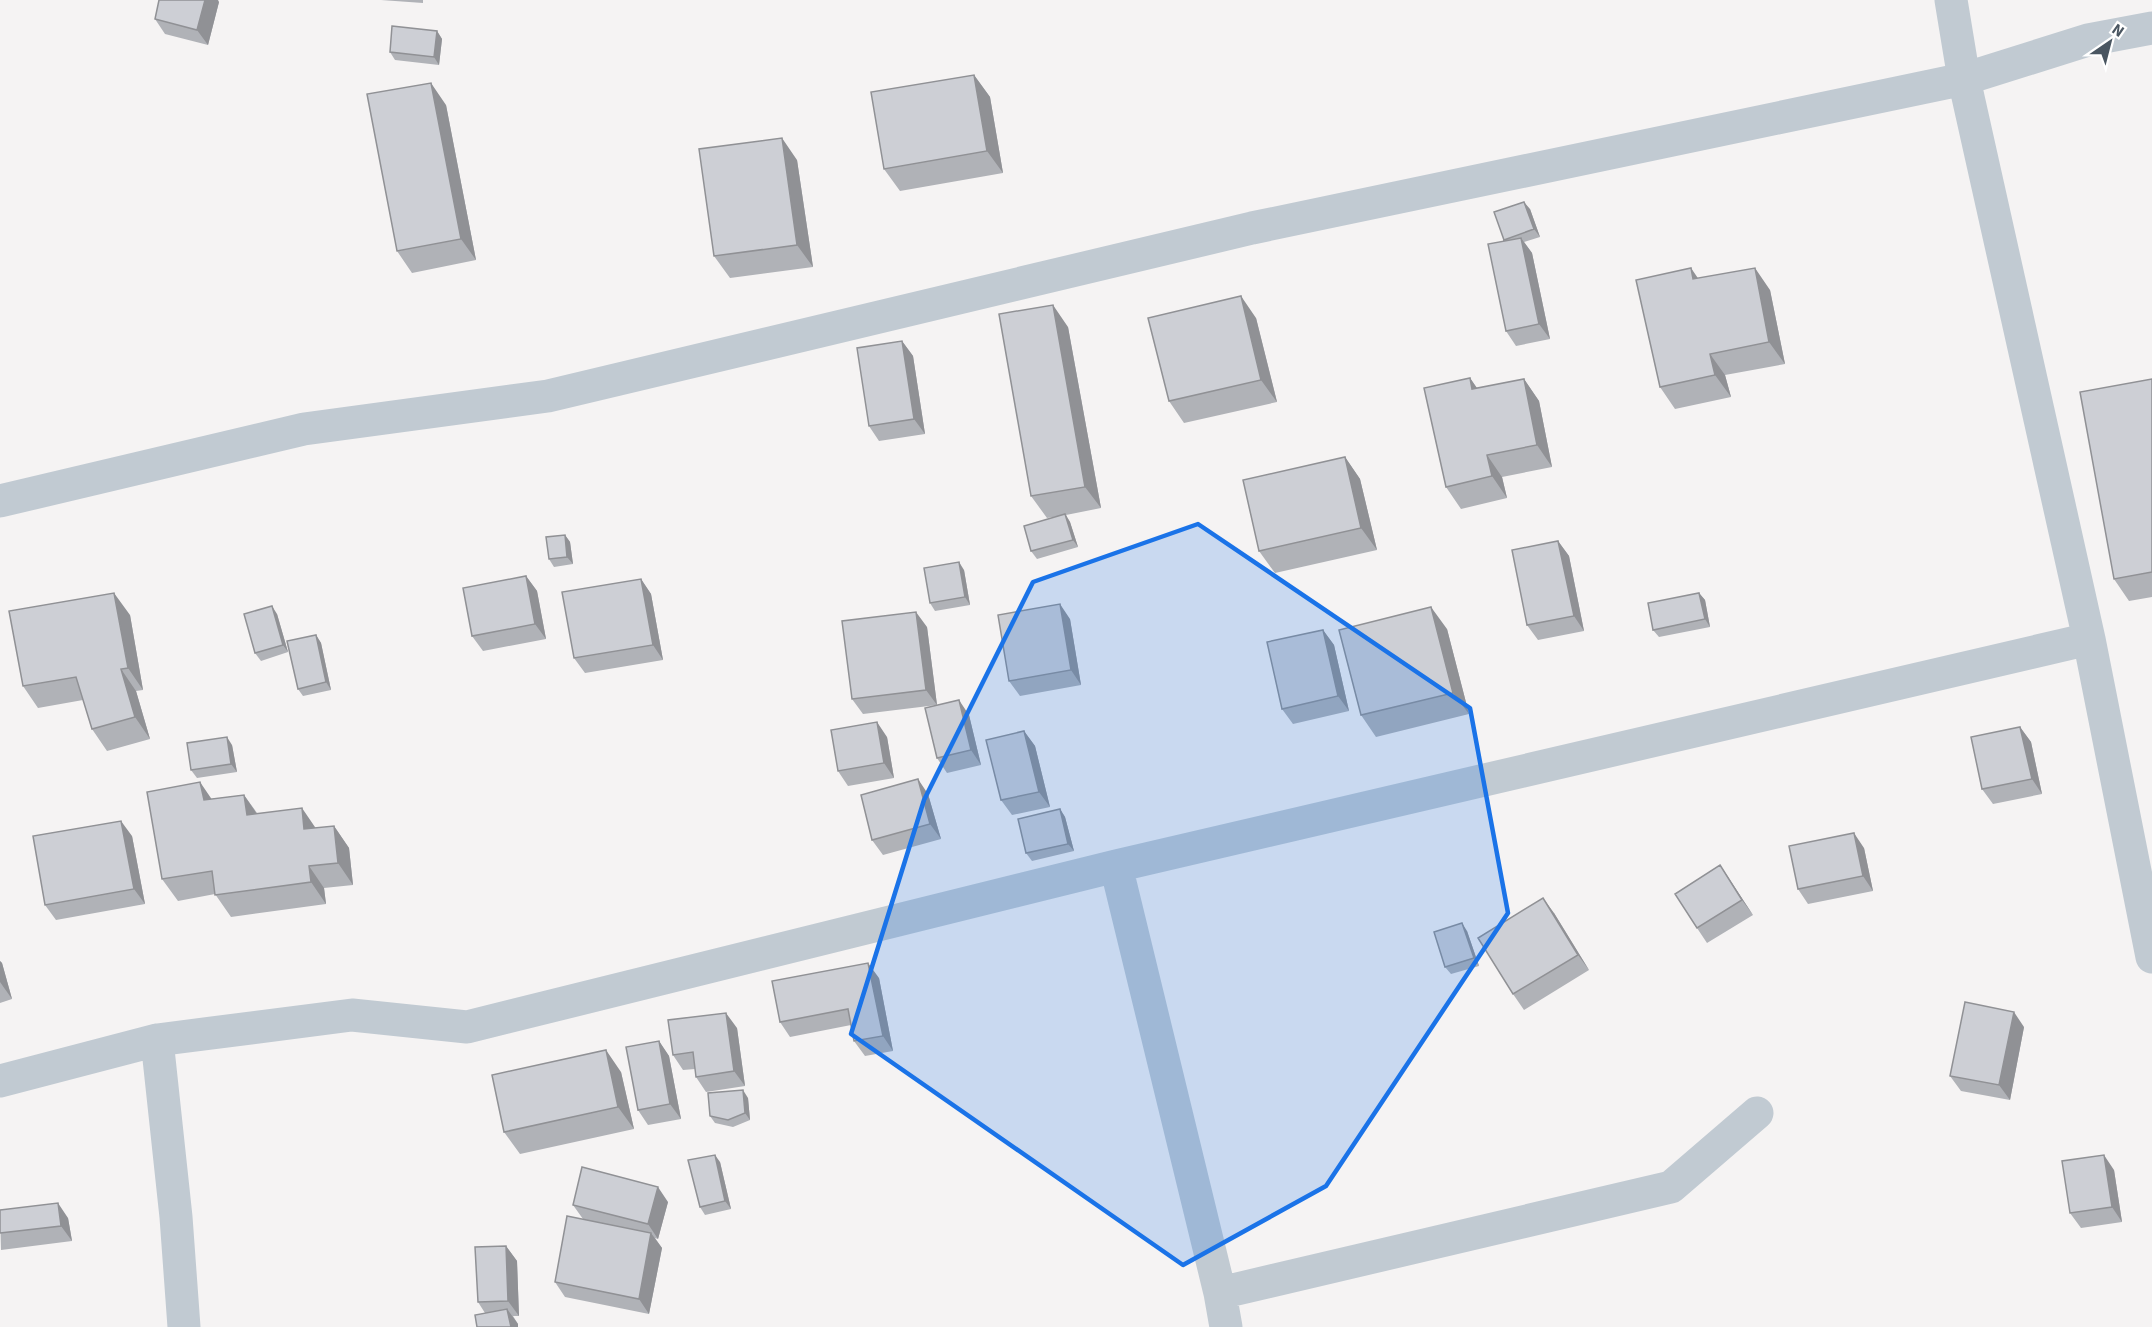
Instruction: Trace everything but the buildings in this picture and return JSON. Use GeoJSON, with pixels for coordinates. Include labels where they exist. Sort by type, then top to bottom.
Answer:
{"type":"FeatureCollection","features":[{"type":"Feature","properties":{"kind":"street"},"geometry":{"type":"LineString","coordinates":[[1951,0],[1964,79],[2089,639],[2152,957]]}},
{"type":"Feature","properties":{"kind":"street"},"geometry":{"type":"LineString","coordinates":[[0,501],[304,429],[548,396],[1252,228],[1964,79],[2088,40],[2152,28]]}},
{"type":"Feature","properties":{"kind":"street"},"geometry":{"type":"LineString","coordinates":[[0,1081],[157,1040],[352,1015],[467,1027],[1116,866],[2089,639]]}},
{"type":"Feature","properties":{"kind":"street"},"geometry":{"type":"LineString","coordinates":[[1116,866],[1220,1293],[1226,1327]]}},
{"type":"Feature","properties":{"kind":"street"},"geometry":{"type":"LineString","coordinates":[[157,1040],[176,1217],[184,1327]]}},
{"type":"Feature","properties":{"kind":"street"},"geometry":{"type":"LineString","coordinates":[[1220,1293],[1671,1187],[1757,1113]]}},
{"type":"Feature","properties":{"kind":"highlighted area"},"geometry":{"type":"Polygon","coordinates":[[[1198,524],[1470,708],[1508,913],[1326,1186],[1183,1265],[851,1034],[924,800],[1033,582],[1198,524]]]}}]}
